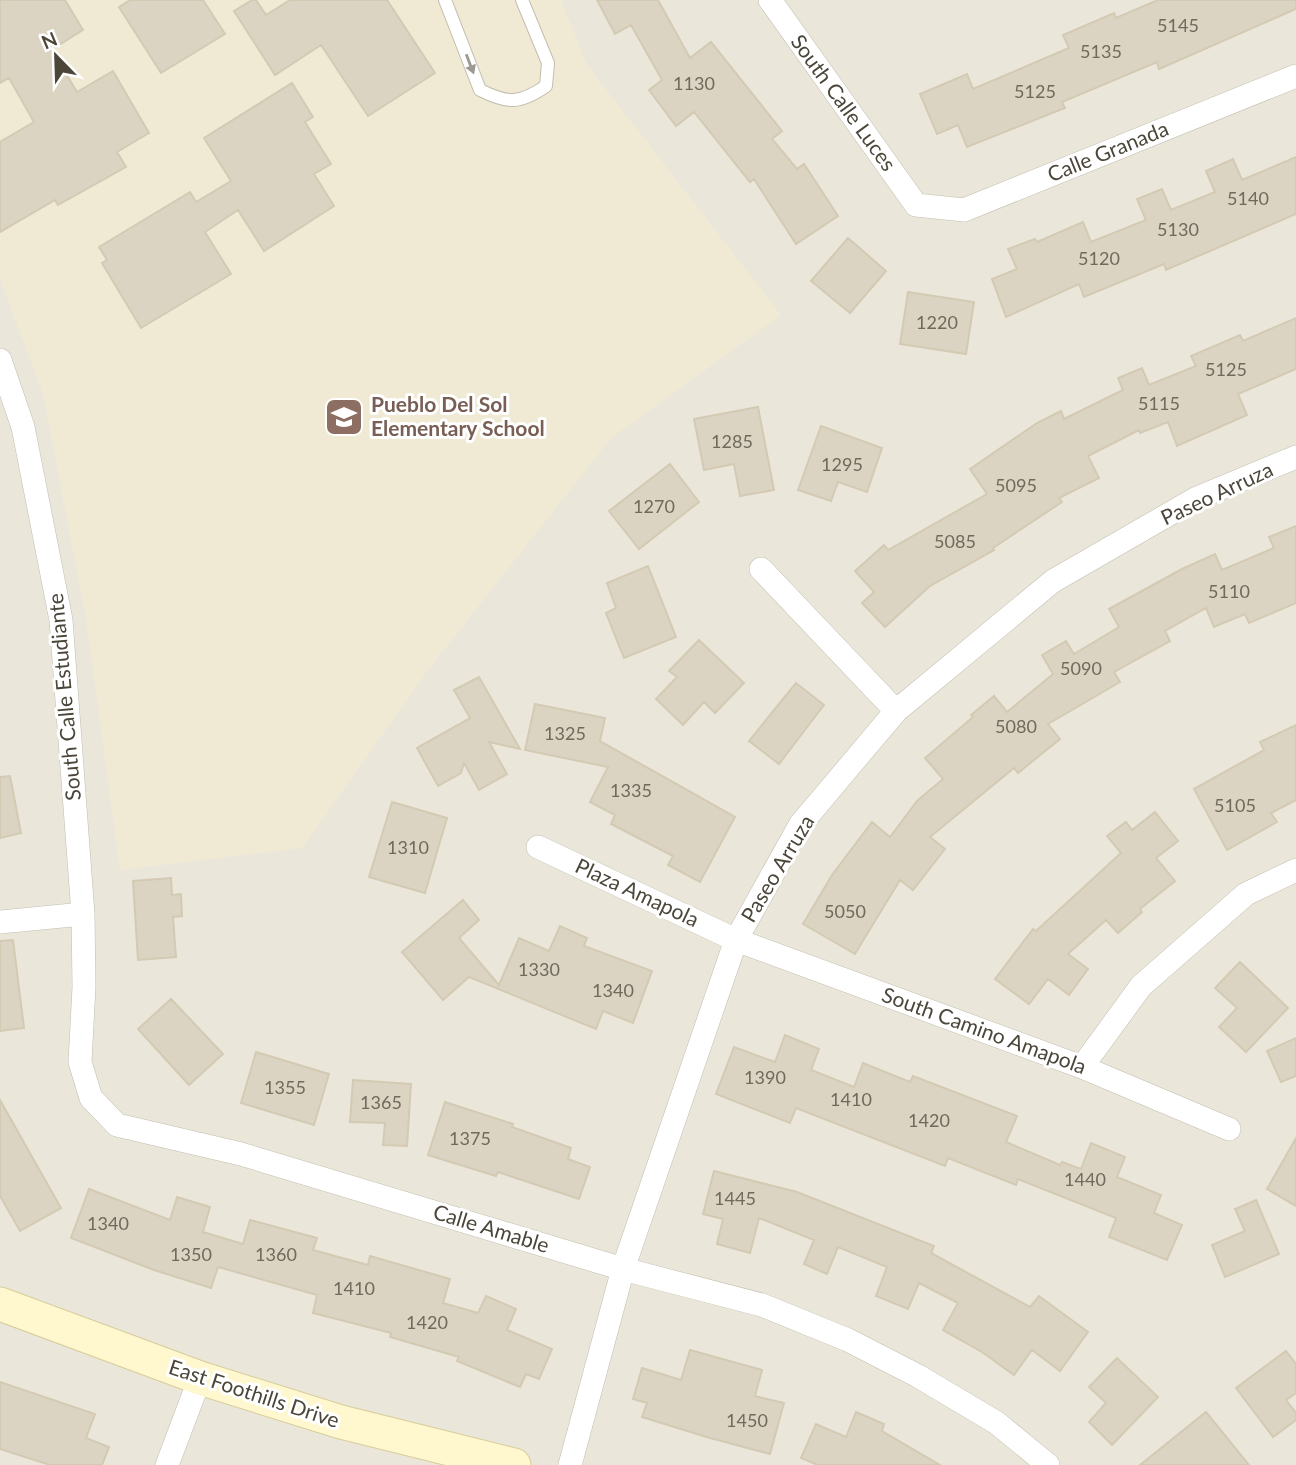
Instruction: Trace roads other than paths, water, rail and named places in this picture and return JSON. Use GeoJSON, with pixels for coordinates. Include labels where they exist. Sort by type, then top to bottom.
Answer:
{"type":"FeatureCollection","features":[{"type":"Feature","properties":{"kind":"street","name":"South Calle Luces"},"geometry":{"type":"LineString","coordinates":[[770,0],[916,205]]}},
{"type":"Feature","properties":{"kind":"street","name":"Calle Granada"},"geometry":{"type":"LineString","coordinates":[[916,205],[964,210],[1296,76]]}},
{"type":"Feature","properties":{"kind":"street","name":"South Calle Estudiante"},"geometry":{"type":"LineString","coordinates":[[0,360],[23,427],[61,620],[83,914]]}},
{"type":"Feature","properties":{"kind":"street","name":"Paseo Arruza"},"geometry":{"type":"LineString","coordinates":[[570,1465],[623,1269],[736,940],[800,825],[896,711],[1053,581],[1197,498],[1296,457]]}},
{"type":"Feature","properties":{"kind":"street"},"geometry":{"type":"LineString","coordinates":[[761,569],[896,711]]}},
{"type":"Feature","properties":{"kind":"street","name":"Plaza Amapola"},"geometry":{"type":"LineString","coordinates":[[538,847],[736,940]]}},
{"type":"Feature","properties":{"kind":"street"},"geometry":{"type":"LineString","coordinates":[[1082,1067],[1141,986],[1246,894],[1296,870]]}},
{"type":"Feature","properties":{"kind":"street"},"geometry":{"type":"LineString","coordinates":[[0,922],[83,914]]}},
{"type":"Feature","properties":{"kind":"street","name":"Calle Amable"},"geometry":{"type":"LineString","coordinates":[[83,914],[84,986],[80,1062],[91,1098],[117,1125],[241,1154],[623,1269],[762,1305],[848,1340],[918,1376],[997,1423],[1048,1465]]}},
{"type":"Feature","properties":{"kind":"street","name":"South Camino Amapola"},"geometry":{"type":"LineString","coordinates":[[736,940],[1082,1067],[1228,1129]]}},
{"type":"Feature","properties":{"kind":"street","name":"East Foothills Drive"},"geometry":{"type":"LineString","coordinates":[[0,1304],[200,1378],[341,1422],[514,1465]]}},
{"type":"Feature","properties":{"kind":"street"},"geometry":{"type":"LineString","coordinates":[[167,1465],[200,1378]]}},
{"type":"Feature","properties":{"kind":"lane"},"geometry":{"type":"LineString","coordinates":[[445,0],[480,90],[499,99],[515,101],[530,97],[546,86],[548,63],[522,0]]}},
{"type":"Feature","properties":{"kind":"place","name":"Pueblo Del Sol Elementary School"},"geometry":{"type":"Point","coordinates":[344,417]}}]}
